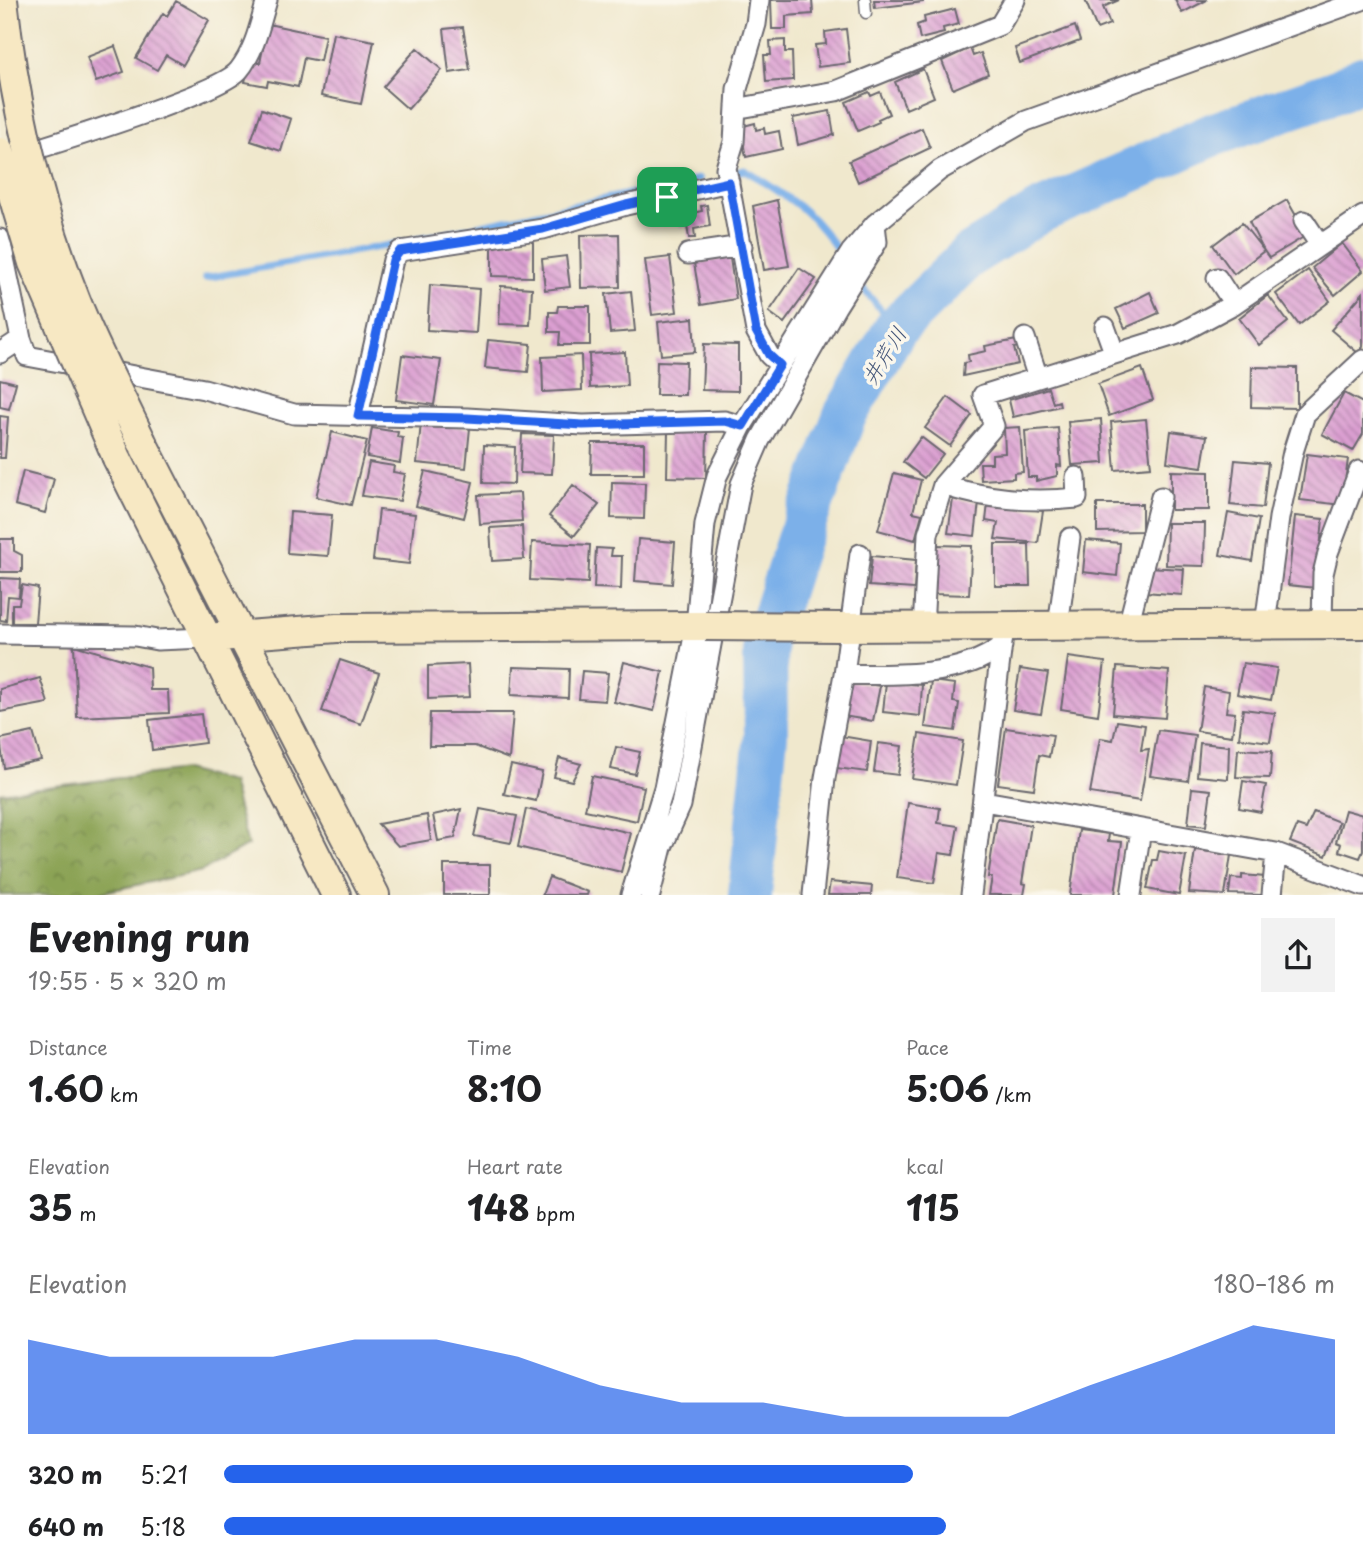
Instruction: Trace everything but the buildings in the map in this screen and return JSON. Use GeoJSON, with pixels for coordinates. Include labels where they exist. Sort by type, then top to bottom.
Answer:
{"type":"FeatureCollection","features":[{"type":"Feature","properties":{"kind":"street"},"geometry":{"type":"LineString","coordinates":[[3,0],[9,54],[34,176],[76,302],[142,442],[375,895]]}},
{"type":"Feature","properties":{"kind":"street"},"geometry":{"type":"LineString","coordinates":[[0,161],[200,92],[238,72],[255,42],[267,0]]}},
{"type":"Feature","properties":{"kind":"street"},"geometry":{"type":"LineString","coordinates":[[759,0],[736,105],[734,142],[728,176],[756,331],[769,355],[780,365]]}},
{"type":"Feature","properties":{"kind":"street"},"geometry":{"type":"LineString","coordinates":[[736,105],[746,107],[836,90],[1000,25],[1015,0]]}},
{"type":"Feature","properties":{"kind":"street"},"geometry":{"type":"LineString","coordinates":[[631,895],[664,788],[701,626],[705,524],[717,476],[743,426],[851,252],[875,224],[940,170],[1026,121],[1362,0]]}},
{"type":"Feature","properties":{"kind":"street"},"geometry":{"type":"LineString","coordinates":[[0,152],[33,263],[117,458],[336,895]]}},
{"type":"Feature","properties":{"kind":"street"},"geometry":{"type":"LineString","coordinates":[[358,416],[393,260],[400,251],[543,229],[728,176]]}},
{"type":"Feature","properties":{"kind":"street"},"geometry":{"type":"LineString","coordinates":[[923,629],[928,534],[943,485],[994,426],[983,395],[1178,334],[1234,304],[1363,216]]}},
{"type":"Feature","properties":{"kind":"street"},"geometry":{"type":"LineString","coordinates":[[1304,221],[1320,245]]}},
{"type":"Feature","properties":{"kind":"street"},"geometry":{"type":"LineString","coordinates":[[650,895],[662,847],[681,805],[741,484],[761,440],[836,307],[877,242],[875,224]]}},
{"type":"Feature","properties":{"kind":"street"},"geometry":{"type":"LineString","coordinates":[[0,239],[27,356],[204,389],[294,414],[467,418],[583,425],[725,421],[743,426]]}},
{"type":"Feature","properties":{"kind":"street"},"geometry":{"type":"LineString","coordinates":[[688,254],[742,246]]}},
{"type":"Feature","properties":{"kind":"street"},"geometry":{"type":"LineString","coordinates":[[1217,278],[1234,304]]}},
{"type":"Feature","properties":{"kind":"street"},"geometry":{"type":"LineString","coordinates":[[1105,327],[1114,352]]}},
{"type":"Feature","properties":{"kind":"street"},"geometry":{"type":"LineString","coordinates":[[1025,338],[1037,376]]}},
{"type":"Feature","properties":{"kind":"street"},"geometry":{"type":"LineString","coordinates":[[0,353],[21,339]]}},
{"type":"Feature","properties":{"kind":"street"},"geometry":{"type":"LineString","coordinates":[[1265,625],[1279,518],[1293,452],[1305,414],[1363,360]]}},
{"type":"Feature","properties":{"kind":"street"},"geometry":{"type":"LineString","coordinates":[[1322,625],[1323,575],[1328,553],[1359,471]]}},
{"type":"Feature","properties":{"kind":"street"},"geometry":{"type":"LineString","coordinates":[[943,485],[982,497],[1062,500],[1077,498],[1076,477]]}},
{"type":"Feature","properties":{"kind":"street"},"geometry":{"type":"LineString","coordinates":[[1128,626],[1161,497]]}},
{"type":"Feature","properties":{"kind":"street"},"geometry":{"type":"LineString","coordinates":[[1058,626],[1070,538]]}},
{"type":"Feature","properties":{"kind":"street"},"geometry":{"type":"LineString","coordinates":[[813,895],[825,778],[844,674],[844,627],[860,554]]}},
{"type":"Feature","properties":{"kind":"street"},"geometry":{"type":"LineString","coordinates":[[0,634],[135,636],[157,640],[337,628],[701,626],[923,629],[1003,636],[1058,626],[1363,624]]}},
{"type":"Feature","properties":{"kind":"street"},"geometry":{"type":"LineString","coordinates":[[844,674],[894,675],[969,664],[987,657],[1003,636]]}},
{"type":"Feature","properties":{"kind":"street"},"geometry":{"type":"LineString","coordinates":[[971,895],[1003,636]]}},
{"type":"Feature","properties":{"kind":"street"},"geometry":{"type":"LineString","coordinates":[[984,801],[1276,853],[1363,886]]}},
{"type":"Feature","properties":{"kind":"street"},"geometry":{"type":"LineString","coordinates":[[1130,895],[1141,829]]}},
{"type":"Feature","properties":{"kind":"street"},"geometry":{"type":"LineString","coordinates":[[1272,895],[1276,853]]}},
{"type":"Feature","properties":{"kind":"lane"},"geometry":{"type":"LineString","coordinates":[[864,0],[866,13]]}},
{"type":"Feature","properties":{"kind":"green space"},"geometry":{"type":"Polygon","coordinates":[[[184,770],[231,782],[248,845],[202,871],[90,895],[0,895],[0,793],[184,770]]]}},
{"type":"Feature","properties":{"kind":"waterway","name":"井芹川"},"geometry":{"type":"LineString","coordinates":[[750,895],[766,735],[765,643],[798,540],[845,415],[896,328],[970,255],[1039,212],[1212,135],[1337,91],[1363,78]]}},
{"type":"Feature","properties":{"kind":"waterway"},"geometry":{"type":"LineString","coordinates":[[728,174],[745,170],[789,198],[822,229],[843,259]]}},
{"type":"Feature","properties":{"kind":"waterway"},"geometry":{"type":"LineString","coordinates":[[416,239],[699,179]]}},
{"type":"Feature","properties":{"kind":"waterway"},"geometry":{"type":"LineString","coordinates":[[205,278],[401,243]]}},
{"type":"Feature","properties":{"kind":"waterway"},"geometry":{"type":"LineString","coordinates":[[855,279],[896,328]]}},
{"type":"Feature","properties":{"kind":"route"},"geometry":{"type":"LineString","coordinates":[[729,182],[756,331],[769,355],[780,365],[743,426],[725,421],[583,425],[467,418],[358,416],[396,253],[437,244],[543,229],[626,205],[667,197],[729,182]]}}]}
